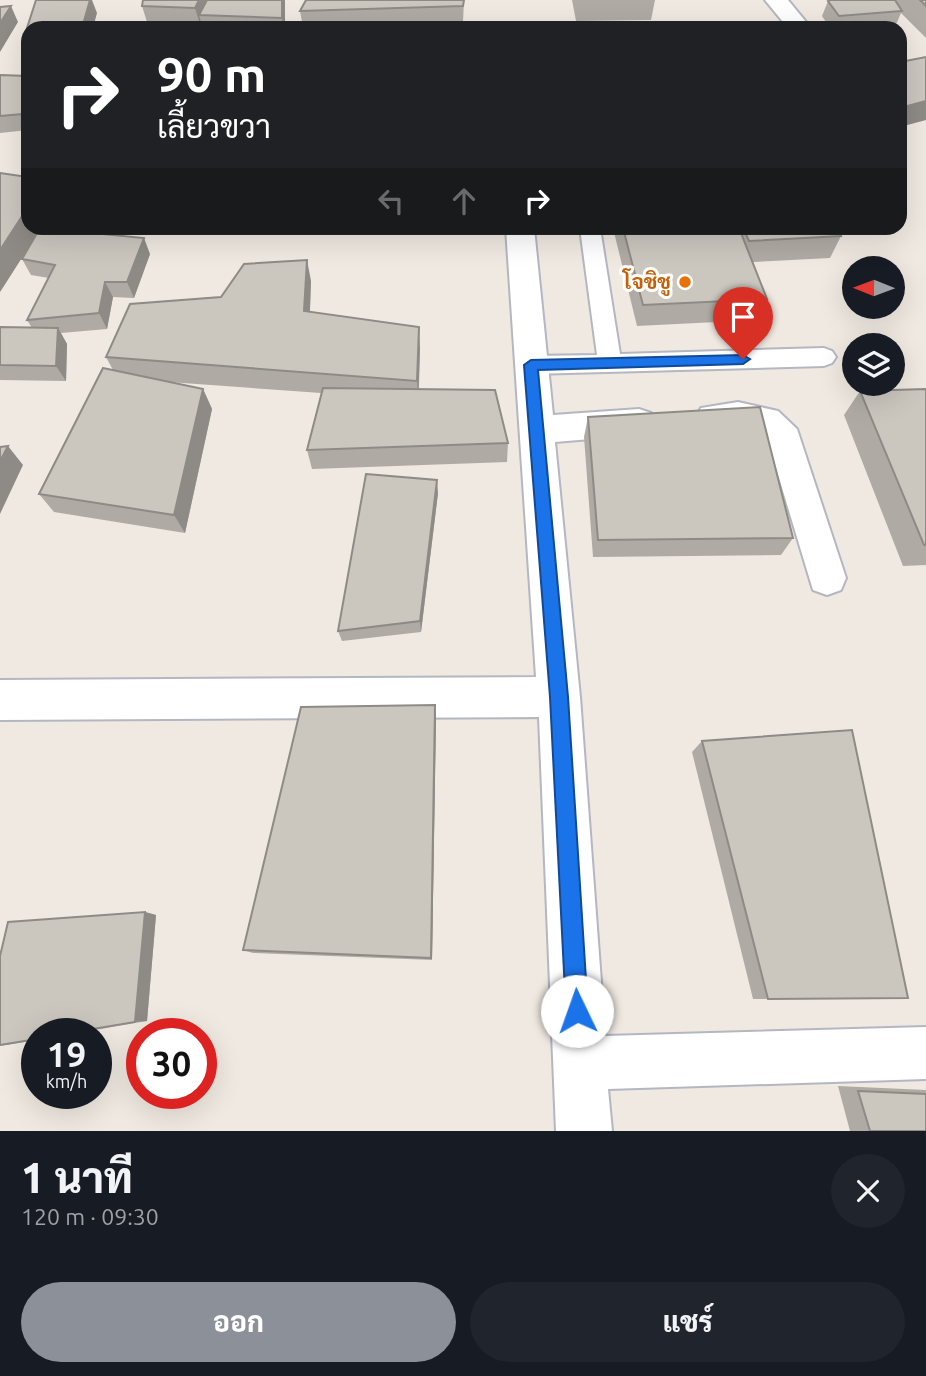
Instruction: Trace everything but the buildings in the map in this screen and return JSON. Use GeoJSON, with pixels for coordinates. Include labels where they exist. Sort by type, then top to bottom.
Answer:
{"type":"FeatureCollection","features":[{"type":"Feature","properties":{"kind":"street"},"geometry":{"type":"LineString","coordinates":[[776,0],[794,21]]}},
{"type":"Feature","properties":{"kind":"street"},"geometry":{"type":"LineString","coordinates":[[521,235],[559,697],[584,1131]]}},
{"type":"Feature","properties":{"kind":"street"},"geometry":{"type":"LineString","coordinates":[[536,429],[737,415],[766,420],[785,439],[827,578]]}},
{"type":"Feature","properties":{"kind":"street"},"geometry":{"type":"LineString","coordinates":[[0,700],[559,697]]}},
{"type":"Feature","properties":{"kind":"street"},"geometry":{"type":"LineString","coordinates":[[580,1063],[926,1053]]}},
{"type":"Feature","properties":{"kind":"lane"},"geometry":{"type":"LineString","coordinates":[[591,235],[610,363]]}},
{"type":"Feature","properties":{"kind":"lane"},"geometry":{"type":"LineString","coordinates":[[531,365],[824,357]]}},
{"type":"Feature","properties":{"kind":"place","name":"โจชิชู"},"geometry":{"type":"Point","coordinates":[685,282]}},
{"type":"Feature","properties":{"kind":"route"},"geometry":{"type":"LineString","coordinates":[[577,1011],[559,697],[531,365],[743,359]]}}]}
